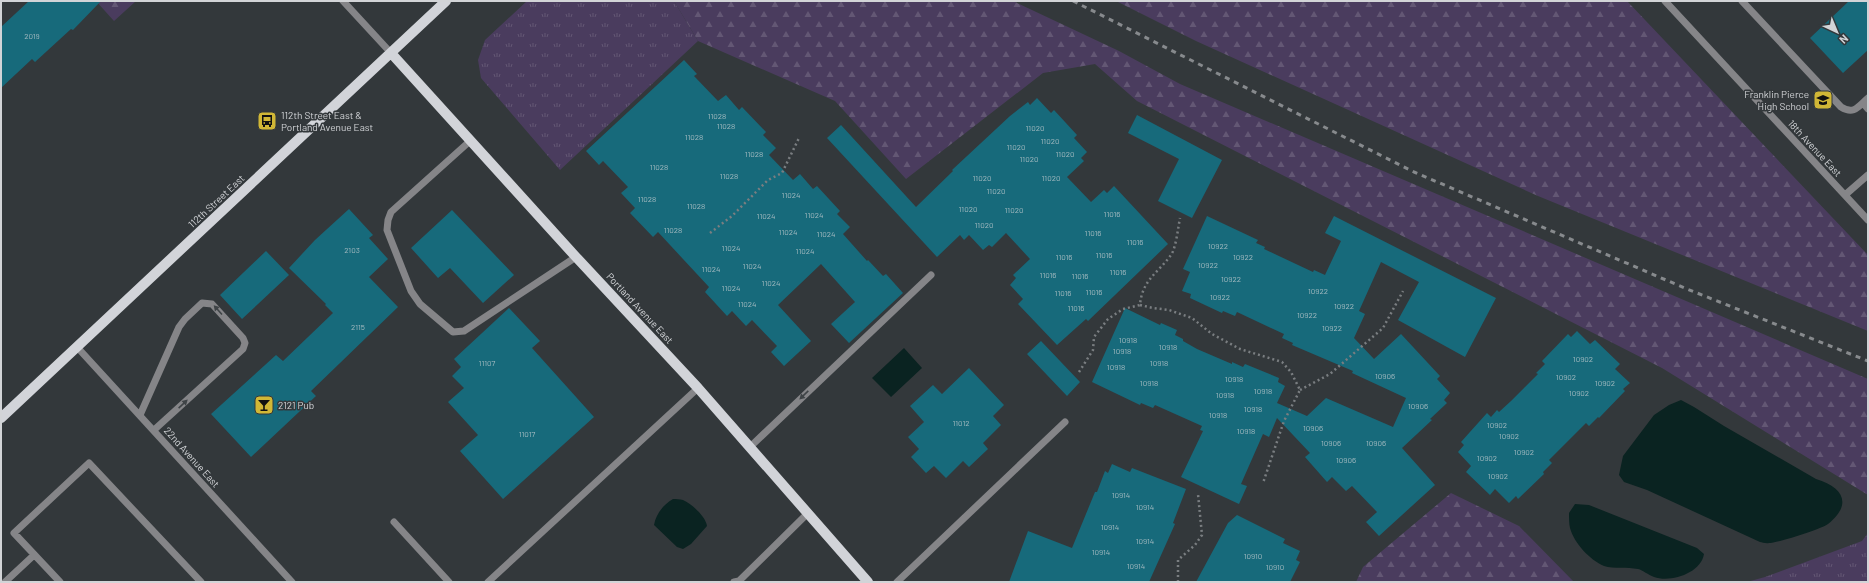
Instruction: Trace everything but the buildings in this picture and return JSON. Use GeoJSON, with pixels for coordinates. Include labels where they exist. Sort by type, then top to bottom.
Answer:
{"type":"FeatureCollection","features":[{"type":"Feature","properties":{"kind":"main road","name":"112th Street East"},"geometry":{"type":"LineString","coordinates":[[1,418],[446,1]]}},
{"type":"Feature","properties":{"kind":"main road","name":"Portland Avenue East"},"geometry":{"type":"LineString","coordinates":[[391,53],[576,257],[698,388],[868,582]]}},
{"type":"Feature","properties":{"kind":"street","name":"18th Avenue East"},"geometry":{"type":"LineString","coordinates":[[1665,1],[1868,220]]}},
{"type":"Feature","properties":{"kind":"street"},"geometry":{"type":"LineString","coordinates":[[1742,1],[1841,107],[1848,111],[1854,111],[1865,100],[1868,109]]}},
{"type":"Feature","properties":{"kind":"street"},"geometry":{"type":"LineString","coordinates":[[345,2],[391,53]]}},
{"type":"Feature","properties":{"kind":"street"},"geometry":{"type":"LineString","coordinates":[[470,141],[391,212],[388,220],[387,230],[411,291],[420,304],[453,332],[464,331],[576,257]]}},
{"type":"Feature","properties":{"kind":"street"},"geometry":{"type":"LineString","coordinates":[[1845,195],[1868,175]]}},
{"type":"Feature","properties":{"kind":"street"},"geometry":{"type":"LineString","coordinates":[[750,447],[930,275]]}},
{"type":"Feature","properties":{"kind":"street"},"geometry":{"type":"LineString","coordinates":[[140,415],[179,327],[185,319],[202,303],[212,304],[243,338],[243,348],[154,430]]}},
{"type":"Feature","properties":{"kind":"street","name":"22nd Avenue East"},"geometry":{"type":"LineString","coordinates":[[77,347],[154,430],[289,581]]}},
{"type":"Feature","properties":{"kind":"street"},"geometry":{"type":"LineString","coordinates":[[488,582],[698,388]]}},
{"type":"Feature","properties":{"kind":"street"},"geometry":{"type":"LineString","coordinates":[[897,582],[1065,422]]}},
{"type":"Feature","properties":{"kind":"street"},"geometry":{"type":"LineString","coordinates":[[60,582],[14,533],[89,462],[201,582]]}},
{"type":"Feature","properties":{"kind":"street"},"geometry":{"type":"LineString","coordinates":[[738,582],[808,513]]}},
{"type":"Feature","properties":{"kind":"street"},"geometry":{"type":"LineString","coordinates":[[394,522],[450,582]]}},
{"type":"Feature","properties":{"kind":"street"},"geometry":{"type":"LineString","coordinates":[[5,582],[34,555]]}},
{"type":"Feature","properties":{"kind":"path"},"geometry":{"type":"LineString","coordinates":[[710,234],[732,216],[768,180],[782,173],[800,138]]}},
{"type":"Feature","properties":{"kind":"path"},"geometry":{"type":"LineString","coordinates":[[1140,305],[1141,293],[1147,282],[1172,254],[1180,218]]}},
{"type":"Feature","properties":{"kind":"path"},"geometry":{"type":"LineString","coordinates":[[1263,483],[1284,421],[1300,390],[1330,374],[1383,328],[1403,291]]}},
{"type":"Feature","properties":{"kind":"path"},"geometry":{"type":"LineString","coordinates":[[1078,372],[1094,350],[1094,337],[1108,319],[1123,309],[1140,305],[1169,310],[1192,318],[1212,334],[1240,348],[1282,362],[1291,372],[1300,390]]}},
{"type":"Feature","properties":{"kind":"path"},"geometry":{"type":"LineString","coordinates":[[1178,582],[1178,560],[1195,545],[1202,535],[1198,494]]}},
{"type":"Feature","properties":{"kind":"green space"},"geometry":{"type":"Polygon","coordinates":[[[96,1],[136,1],[114,21],[96,1]]]}},
{"type":"Feature","properties":{"kind":"green space"},"geometry":{"type":"Polygon","coordinates":[[[527,1],[674,1],[698,41],[560,170],[481,78],[478,60],[485,40],[527,1]]]}},
{"type":"Feature","properties":{"kind":"green space"},"geometry":{"type":"Polygon","coordinates":[[[674,1],[1013,1],[1119,51],[1180,84],[1868,379],[1868,495],[1662,368],[1137,101],[1095,64],[1043,73],[906,179],[835,101],[698,41],[674,1]]]}},
{"type":"Feature","properties":{"kind":"green space"},"geometry":{"type":"Polygon","coordinates":[[[1116,1],[1627,1],[1868,255],[1868,331],[1538,196],[1196,41],[1116,1]]]}},
{"type":"Feature","properties":{"kind":"green space"},"geometry":{"type":"Polygon","coordinates":[[[1451,493],[1519,526],[1574,582],[1356,582],[1363,567],[1451,493]]]}},
{"type":"Feature","properties":{"kind":"green space"},"geometry":{"type":"Polygon","coordinates":[[[1868,533],[1868,582],[1747,582],[1765,577],[1862,541],[1868,533]]]}},
{"type":"Feature","properties":{"kind":"shaded area"},"geometry":{"type":"Polygon","coordinates":[[[904,348],[922,368],[891,397],[872,378],[904,348]]]}},
{"type":"Feature","properties":{"kind":"shaded area"},"geometry":{"type":"Polygon","coordinates":[[[1681,400],[1816,479],[1833,487],[1842,497],[1840,510],[1836,517],[1828,524],[1817,529],[1781,541],[1765,543],[1647,490],[1624,482],[1619,475],[1623,456],[1654,415],[1669,405],[1681,400]]]}},
{"type":"Feature","properties":{"kind":"shaded area"},"geometry":{"type":"Polygon","coordinates":[[[673,499],[683,500],[690,504],[698,511],[706,522],[707,526],[691,544],[683,549],[677,547],[654,525],[660,510],[673,499]]]}},
{"type":"Feature","properties":{"kind":"shaded area"},"geometry":{"type":"Polygon","coordinates":[[[1575,504],[1589,505],[1697,548],[1704,554],[1702,561],[1684,575],[1669,579],[1654,577],[1638,569],[1604,566],[1593,560],[1583,550],[1572,534],[1569,513],[1575,504]]]}},
{"type":"Feature","properties":{"kind":"railway"},"geometry":{"type":"LineString","coordinates":[[1073,1],[1414,172],[1687,289],[1868,361]]}},
{"type":"Feature","properties":{"kind":"place","name":"Franklin Pierce High School"},"geometry":{"type":"Point","coordinates":[1823,100]}},
{"type":"Feature","properties":{"kind":"place","name":"112th Street East & Portland Avenue East"},"geometry":{"type":"Point","coordinates":[267,121]}},
{"type":"Feature","properties":{"kind":"place","name":"2121 Pub"},"geometry":{"type":"Point","coordinates":[264,405]}}]}
